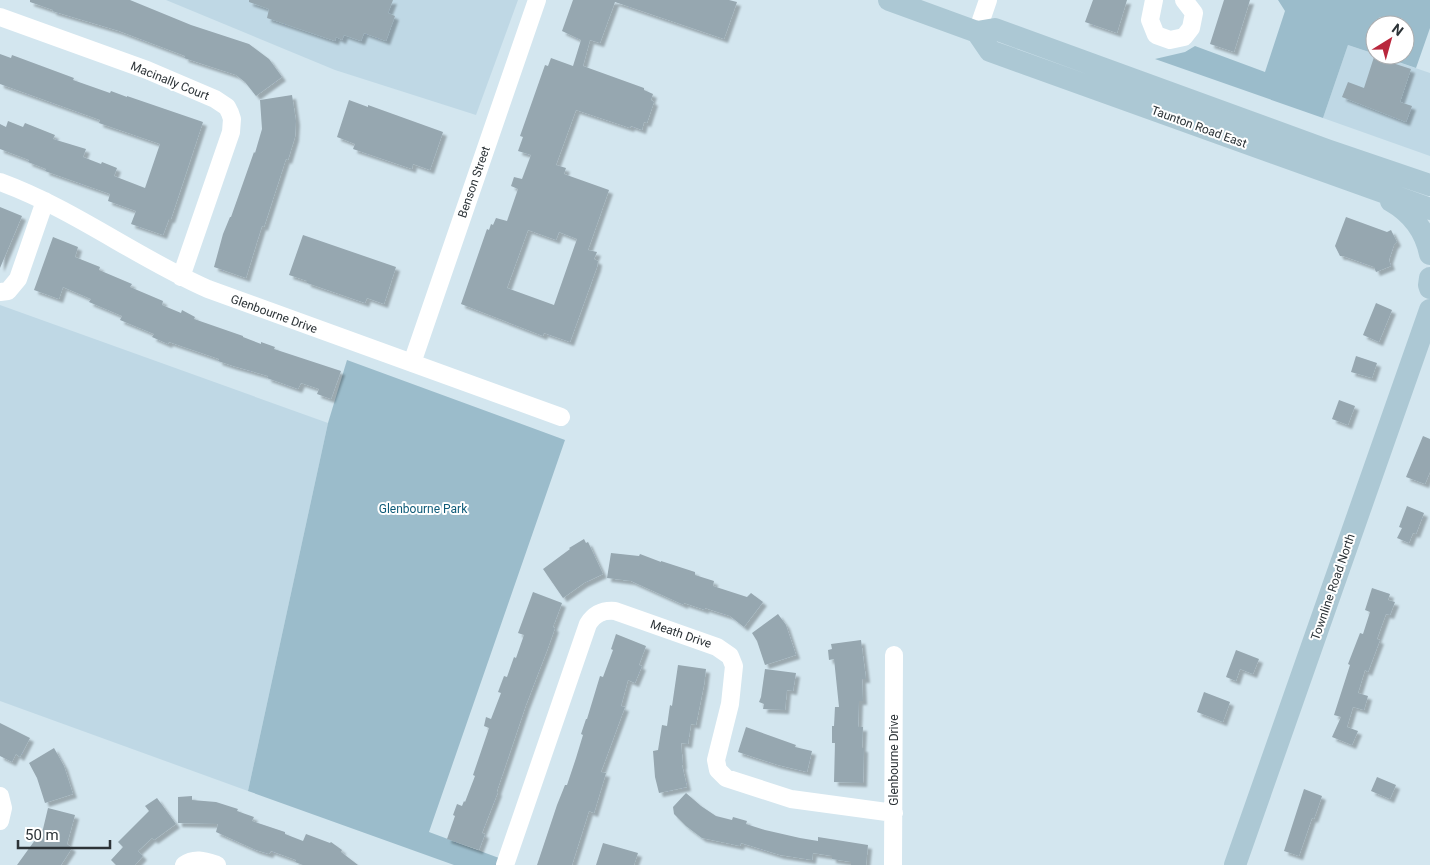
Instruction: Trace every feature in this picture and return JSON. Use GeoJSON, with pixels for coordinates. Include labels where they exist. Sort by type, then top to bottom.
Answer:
{"type":"FeatureCollection","features":[{"type":"Feature","properties":{"kind":"main road","name":"Taunton Road East"},"geometry":{"type":"LineString","coordinates":[[889,0],[977,32],[995,29],[1327,150],[1430,185]]}},
{"type":"Feature","properties":{"kind":"main road","name":"Taunton Road East"},"geometry":{"type":"LineString","coordinates":[[977,32],[990,51],[1430,209]]}},
{"type":"Feature","properties":{"kind":"main road"},"geometry":{"type":"LineString","coordinates":[[1364,185],[1400,206],[1411,216],[1427,240],[1430,254]]}},
{"type":"Feature","properties":{"kind":"main road"},"geometry":{"type":"LineString","coordinates":[[1430,278],[1430,288]]}},
{"type":"Feature","properties":{"kind":"main road","name":"Townline Road North"},"geometry":{"type":"LineString","coordinates":[[1235,865],[1430,310]]}},
{"type":"Feature","properties":{"kind":"street","name":"Benson Street"},"geometry":{"type":"LineString","coordinates":[[412,363],[537,0]]}},
{"type":"Feature","properties":{"kind":"street"},"geometry":{"type":"LineString","coordinates":[[977,32],[988,0]]}},
{"type":"Feature","properties":{"kind":"street"},"geometry":{"type":"LineString","coordinates":[[1154,0],[1150,20],[1156,35],[1170,40],[1184,38],[1191,28],[1194,13],[1184,0]]}},
{"type":"Feature","properties":{"kind":"street","name":"Macinally Court"},"geometry":{"type":"LineString","coordinates":[[0,16],[166,77],[216,99],[227,107],[232,119],[231,132],[181,277]]}},
{"type":"Feature","properties":{"kind":"street","name":"Glenbourne Drive"},"geometry":{"type":"LineString","coordinates":[[0,182],[45,202],[181,277],[248,305],[561,417]]}},
{"type":"Feature","properties":{"kind":"street"},"geometry":{"type":"LineString","coordinates":[[0,292],[11,288],[18,279],[45,202]]}},
{"type":"Feature","properties":{"kind":"street","name":"Meath Drive"},"geometry":{"type":"LineString","coordinates":[[505,865],[588,624],[595,616],[610,610],[718,647],[730,656],[734,666],[732,688],[716,760],[718,770],[726,778],[791,799],[894,812]]}},
{"type":"Feature","properties":{"kind":"street","name":"Glenbourne Drive"},"geometry":{"type":"LineString","coordinates":[[893,865],[894,655]]}},
{"type":"Feature","properties":{"kind":"street"},"geometry":{"type":"LineString","coordinates":[[0,796],[3,808],[0,821]]}},
{"type":"Feature","properties":{"kind":"street"},"geometry":{"type":"LineString","coordinates":[[184,865],[194,860],[200,860],[217,865]]}},
{"type":"Feature","properties":{"kind":"shaded area"},"geometry":{"type":"Polygon","coordinates":[[[166,0],[518,0],[476,115],[335,70],[166,0]]]}},
{"type":"Feature","properties":{"kind":"shaded area"},"geometry":{"type":"Polygon","coordinates":[[[1348,45],[1365,51],[1365,65],[1407,65],[1430,73],[1430,156],[1323,118],[1348,45]]]}},
{"type":"Feature","properties":{"kind":"shaded area"},"geometry":{"type":"Polygon","coordinates":[[[0,305],[328,423],[248,791],[0,701],[0,305]]]}},
{"type":"Feature","properties":{"kind":"green space"},"geometry":{"type":"Polygon","coordinates":[[[1278,0],[1430,0],[1430,28],[1416,68],[1407,65],[1415,65],[1415,15],[1365,15],[1365,51],[1348,45],[1323,118],[1155,59],[1185,52],[1195,46],[1265,72],[1285,11],[1278,0]]]}},
{"type":"Feature","properties":{"kind":"green space","name":"Glenbourne Park"},"geometry":{"type":"Polygon","coordinates":[[[347,360],[565,440],[429,832],[499,858],[496,865],[454,865],[248,791],[328,423],[347,360]]]}},
{"type":"Feature","properties":{"kind":"building"},"geometry":{"type":"Polygon","coordinates":[[[30,0],[130,0],[191,25],[249,44],[269,59],[282,77],[256,96],[245,82],[236,75],[184,58],[185,56],[119,31],[52,11],[30,2],[30,0]]]}},
{"type":"Feature","properties":{"kind":"building"},"geometry":{"type":"Polygon","coordinates":[[[249,0],[393,0],[388,13],[395,16],[386,41],[364,33],[361,41],[344,35],[342,40],[336,37],[335,41],[267,18],[269,9],[249,2],[249,0]]]}},
{"type":"Feature","properties":{"kind":"building"},"geometry":{"type":"Polygon","coordinates":[[[573,0],[729,0],[737,2],[724,39],[615,2],[600,43],[590,40],[583,66],[644,88],[644,90],[653,94],[651,100],[654,102],[647,123],[644,122],[642,130],[631,126],[630,128],[576,110],[556,165],[566,168],[564,174],[609,190],[588,250],[597,252],[594,259],[598,261],[597,267],[570,342],[544,333],[543,336],[461,304],[487,229],[489,230],[496,218],[507,221],[518,189],[511,186],[514,177],[522,179],[531,155],[518,151],[523,137],[520,136],[545,65],[548,66],[551,58],[573,66],[581,40],[562,31],[573,0]],[[528,230],[507,288],[554,305],[577,239],[559,232],[556,240],[528,230]]]}},
{"type":"Feature","properties":{"kind":"building"},"geometry":{"type":"Polygon","coordinates":[[[1093,0],[1127,0],[1117,33],[1085,22],[1093,0]]]}},
{"type":"Feature","properties":{"kind":"building"},"geometry":{"type":"Polygon","coordinates":[[[1224,0],[1250,0],[1234,52],[1210,44],[1224,0]]]}},
{"type":"Feature","properties":{"kind":"building"},"geometry":{"type":"Polygon","coordinates":[[[0,54],[11,58],[12,55],[110,93],[111,91],[203,122],[171,219],[169,219],[163,235],[131,224],[136,211],[108,201],[110,194],[45,171],[46,169],[28,162],[29,160],[0,149],[0,124],[6,127],[8,121],[23,127],[25,123],[55,135],[53,139],[86,149],[83,157],[117,168],[114,176],[145,188],[160,144],[99,123],[100,120],[0,84],[0,54]]]}},
{"type":"Feature","properties":{"kind":"building"},"geometry":{"type":"Polygon","coordinates":[[[1371,65],[1399,65],[1411,69],[1400,102],[1412,106],[1406,122],[1342,97],[1348,82],[1364,88],[1371,65]]]}},
{"type":"Feature","properties":{"kind":"building"},"geometry":{"type":"Polygon","coordinates":[[[292,95],[296,121],[295,137],[264,227],[262,226],[246,278],[214,267],[223,234],[255,153],[262,129],[260,100],[292,95]]]}},
{"type":"Feature","properties":{"kind":"building"},"geometry":{"type":"Polygon","coordinates":[[[349,100],[443,132],[430,170],[413,164],[412,169],[353,149],[355,144],[337,137],[349,100]]]}},
{"type":"Feature","properties":{"kind":"building"},"geometry":{"type":"Polygon","coordinates":[[[0,207],[22,216],[0,268],[0,207]]]}},
{"type":"Feature","properties":{"kind":"building"},"geometry":{"type":"Polygon","coordinates":[[[1346,217],[1387,232],[1391,230],[1397,242],[1394,245],[1389,260],[1391,266],[1376,272],[1374,267],[1340,256],[1335,246],[1346,217]]]}},
{"type":"Feature","properties":{"kind":"building"},"geometry":{"type":"Polygon","coordinates":[[[303,235],[396,267],[384,304],[367,298],[365,303],[289,275],[303,235]]]}},
{"type":"Feature","properties":{"kind":"building"},"geometry":{"type":"Polygon","coordinates":[[[53,237],[78,247],[75,257],[100,267],[99,270],[132,284],[130,287],[163,301],[162,305],[181,313],[182,310],[195,317],[194,319],[261,344],[261,342],[275,347],[274,349],[341,371],[331,399],[317,394],[319,389],[301,383],[298,389],[267,378],[268,376],[218,361],[219,359],[169,342],[168,344],[152,337],[154,334],[120,320],[122,316],[89,302],[91,299],[63,287],[59,299],[34,290],[53,237]]]}},
{"type":"Feature","properties":{"kind":"building"},"geometry":{"type":"Polygon","coordinates":[[[1376,303],[1392,310],[1379,342],[1363,335],[1376,303]]]}},
{"type":"Feature","properties":{"kind":"building"},"geometry":{"type":"Polygon","coordinates":[[[1356,356],[1377,363],[1372,378],[1351,372],[1356,356]]]}},
{"type":"Feature","properties":{"kind":"building"},"geometry":{"type":"Polygon","coordinates":[[[1339,400],[1355,406],[1348,425],[1332,419],[1339,400]]]}},
{"type":"Feature","properties":{"kind":"building"},"geometry":{"type":"Polygon","coordinates":[[[1423,436],[1430,439],[1430,472],[1425,484],[1406,477],[1423,436]]]}},
{"type":"Feature","properties":{"kind":"building"},"geometry":{"type":"Polygon","coordinates":[[[1407,506],[1424,513],[1416,534],[1413,533],[1409,543],[1397,538],[1402,528],[1399,527],[1407,506]]]}},
{"type":"Feature","properties":{"kind":"building"},"geometry":{"type":"Polygon","coordinates":[[[584,539],[586,543],[588,542],[603,574],[584,583],[563,598],[543,569],[569,548],[584,539]]]}},
{"type":"Feature","properties":{"kind":"building"},"geometry":{"type":"Polygon","coordinates":[[[611,553],[639,556],[640,554],[695,572],[695,575],[714,581],[713,586],[747,597],[751,593],[763,602],[744,627],[730,616],[684,603],[684,605],[631,581],[607,578],[611,553]]]}},
{"type":"Feature","properties":{"kind":"building"},"geometry":{"type":"Polygon","coordinates":[[[1372,588],[1390,594],[1388,600],[1395,602],[1390,615],[1386,614],[1377,639],[1380,640],[1368,672],[1365,670],[1358,693],[1368,696],[1364,710],[1353,707],[1347,727],[1358,731],[1352,745],[1332,737],[1341,717],[1334,715],[1350,665],[1348,664],[1360,633],[1363,634],[1370,612],[1365,610],[1372,588]]]}},
{"type":"Feature","properties":{"kind":"building"},"geometry":{"type":"Polygon","coordinates":[[[533,592],[562,603],[498,792],[482,833],[485,834],[479,850],[447,839],[457,804],[462,806],[465,802],[475,776],[473,775],[489,728],[484,726],[486,717],[491,719],[501,693],[498,692],[504,676],[507,677],[514,657],[516,658],[524,635],[518,633],[533,592]]]}},
{"type":"Feature","properties":{"kind":"building"},"geometry":{"type":"Polygon","coordinates":[[[778,614],[786,625],[796,655],[765,665],[757,641],[752,633],[778,614]]]}},
{"type":"Feature","properties":{"kind":"building"},"geometry":{"type":"Polygon","coordinates":[[[616,634],[646,646],[639,665],[642,666],[635,683],[628,680],[621,706],[625,707],[601,772],[606,773],[594,813],[589,811],[572,865],[537,865],[557,805],[565,785],[567,785],[583,735],[581,734],[600,676],[603,677],[613,650],[611,649],[616,634]]]}},
{"type":"Feature","properties":{"kind":"building"},"geometry":{"type":"Polygon","coordinates":[[[861,640],[866,679],[862,679],[863,701],[859,701],[858,727],[863,727],[863,783],[834,782],[835,743],[832,743],[832,726],[834,726],[835,707],[839,707],[834,659],[829,660],[828,650],[832,649],[831,644],[861,640]]]}},
{"type":"Feature","properties":{"kind":"building"},"geometry":{"type":"Polygon","coordinates":[[[1236,650],[1259,659],[1253,674],[1240,669],[1236,681],[1226,677],[1236,650]]]}},
{"type":"Feature","properties":{"kind":"building"},"geometry":{"type":"Polygon","coordinates":[[[678,665],[706,669],[704,685],[696,725],[691,724],[688,744],[681,743],[682,765],[687,787],[659,793],[655,777],[653,751],[658,750],[662,725],[667,726],[678,665]]]}},
{"type":"Feature","properties":{"kind":"building"},"geometry":{"type":"Polygon","coordinates":[[[765,669],[796,673],[793,691],[787,690],[785,710],[763,709],[764,704],[759,702],[765,669]]]}},
{"type":"Feature","properties":{"kind":"building"},"geometry":{"type":"Polygon","coordinates":[[[1204,692],[1230,702],[1223,722],[1197,712],[1204,692]]]}},
{"type":"Feature","properties":{"kind":"building"},"geometry":{"type":"Polygon","coordinates":[[[0,723],[30,738],[20,757],[16,754],[12,762],[0,756],[0,723]]]}},
{"type":"Feature","properties":{"kind":"building"},"geometry":{"type":"Polygon","coordinates":[[[746,727],[796,745],[795,747],[812,751],[807,772],[738,752],[746,727]]]}},
{"type":"Feature","properties":{"kind":"building"},"geometry":{"type":"Polygon","coordinates":[[[54,748],[64,766],[73,794],[45,803],[37,778],[29,763],[54,748]]]}},
{"type":"Feature","properties":{"kind":"building"},"geometry":{"type":"Polygon","coordinates":[[[1377,777],[1396,785],[1390,799],[1371,791],[1377,777]]]}},
{"type":"Feature","properties":{"kind":"building"},"geometry":{"type":"Polygon","coordinates":[[[1304,789],[1322,796],[1299,856],[1284,851],[1304,789]]]}},
{"type":"Feature","properties":{"kind":"building"},"geometry":{"type":"Polygon","coordinates":[[[686,793],[716,816],[732,820],[733,817],[747,821],[746,824],[765,830],[818,841],[818,837],[868,845],[866,865],[851,865],[851,862],[832,859],[832,856],[813,853],[812,860],[780,855],[741,843],[740,846],[702,838],[674,814],[673,807],[686,793]]]}},
{"type":"Feature","properties":{"kind":"building"},"geometry":{"type":"Polygon","coordinates":[[[192,796],[192,800],[216,802],[238,809],[237,811],[254,817],[252,821],[285,832],[285,834],[303,841],[306,834],[331,842],[358,865],[303,865],[295,862],[296,860],[271,851],[269,854],[256,850],[216,832],[218,824],[178,823],[178,797],[192,796]]]}},
{"type":"Feature","properties":{"kind":"building"},"geometry":{"type":"Polygon","coordinates":[[[157,798],[176,824],[154,840],[152,838],[138,851],[143,856],[135,865],[116,865],[111,860],[123,847],[118,842],[149,811],[145,806],[157,798]]]}},
{"type":"Feature","properties":{"kind":"building"},"geometry":{"type":"Polygon","coordinates":[[[48,808],[75,815],[67,844],[72,848],[61,865],[17,865],[43,829],[48,808]]]}},
{"type":"Feature","properties":{"kind":"building"},"geometry":{"type":"Polygon","coordinates":[[[603,843],[638,853],[634,865],[596,865],[603,843]]]}}]}
